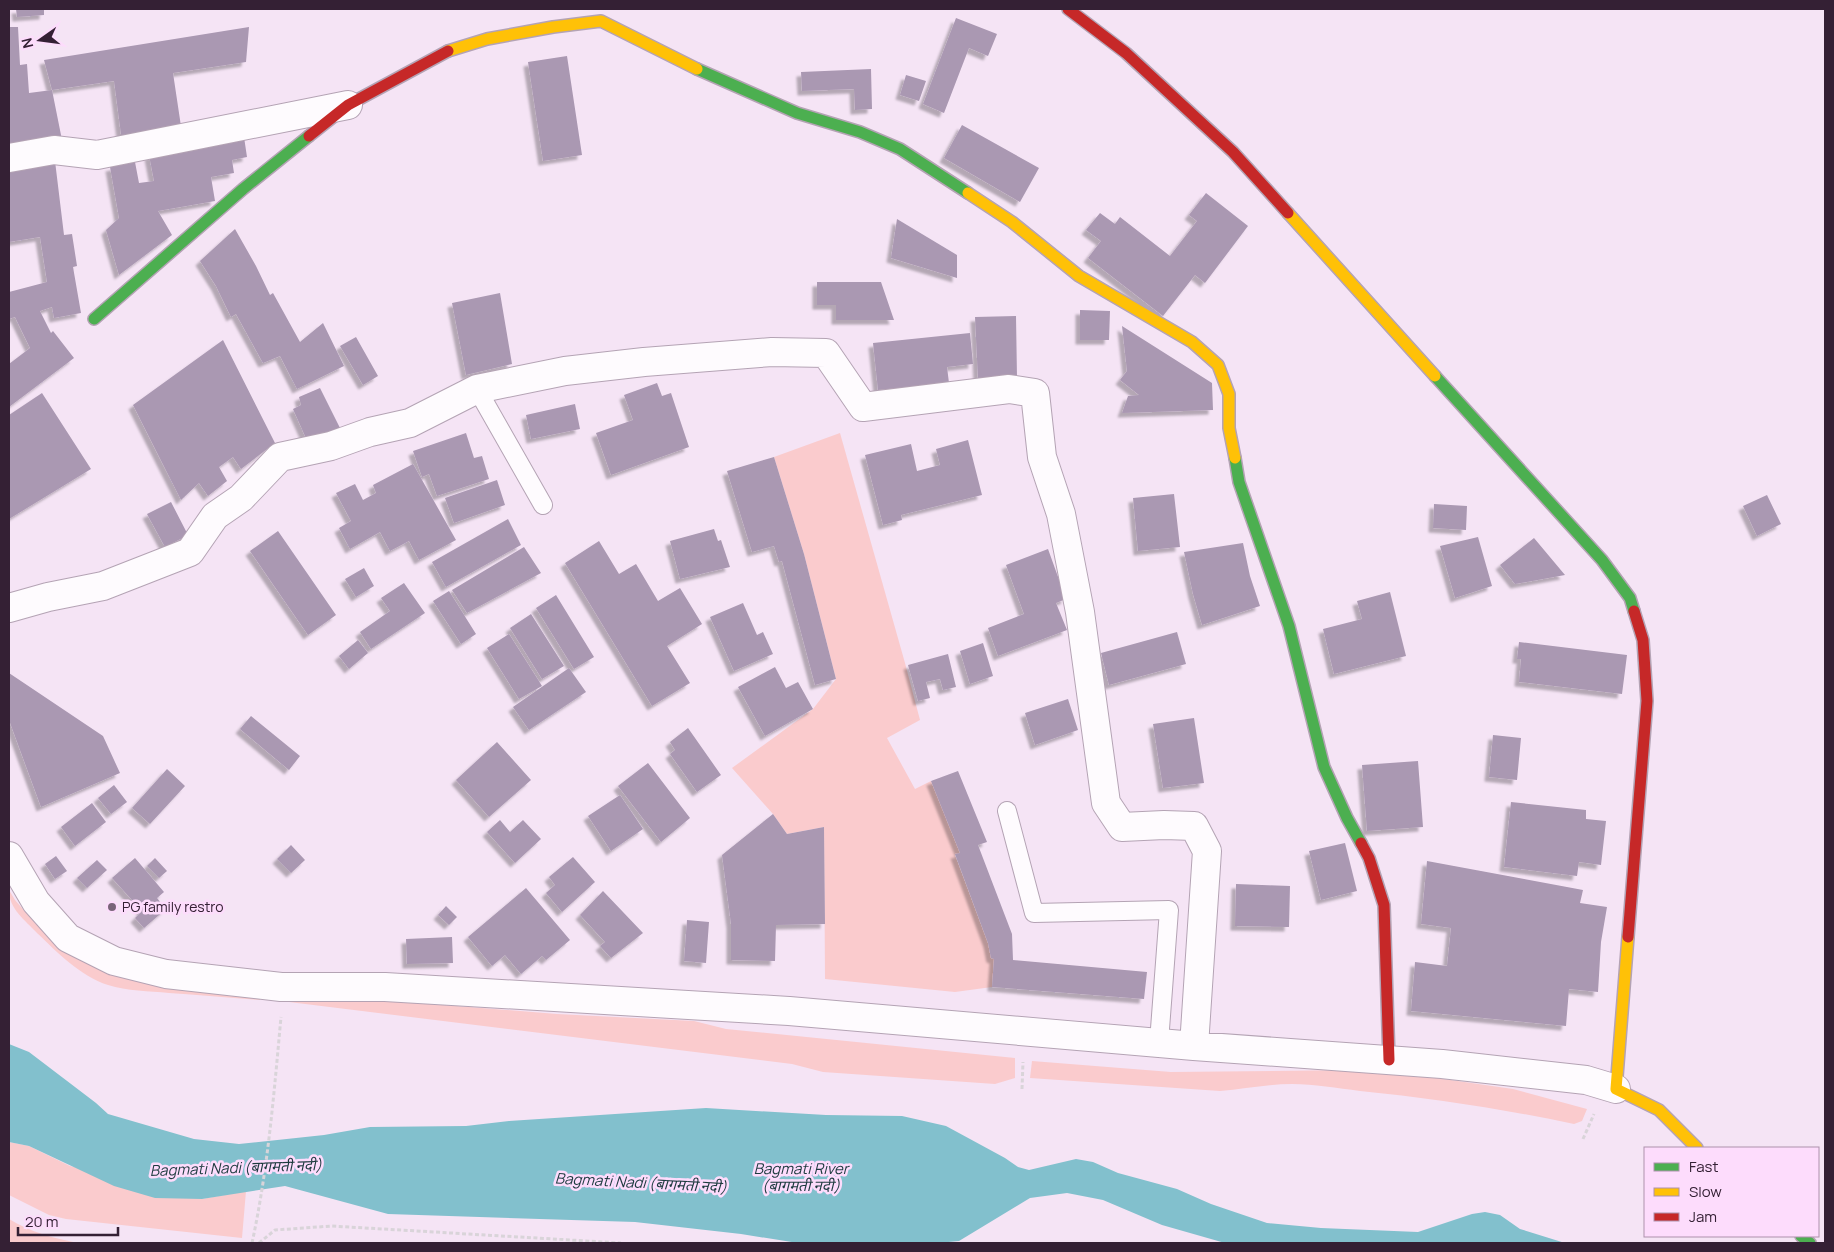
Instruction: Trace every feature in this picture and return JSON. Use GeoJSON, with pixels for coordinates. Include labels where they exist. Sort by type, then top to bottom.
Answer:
{"type":"FeatureCollection","features":[{"type":"Feature","properties":{"kind":"street"},"geometry":{"type":"LineString","coordinates":[[1068,9],[1126,53],[1233,152],[1602,560],[1630,598],[1643,640],[1647,701],[1616,1089]]}},
{"type":"Feature","properties":{"kind":"street"},"geometry":{"type":"LineString","coordinates":[[94,319],[243,189],[348,105],[445,52],[488,40],[600,15],[685,64],[797,113],[860,132],[900,149],[1012,222],[1079,276],[1192,342],[1218,365],[1230,394],[1229,428],[1239,482],[1289,626],[1324,767],[1368,858],[1384,906],[1389,1060]]}},
{"type":"Feature","properties":{"kind":"street"},"geometry":{"type":"LineString","coordinates":[[9,158],[54,150],[97,155],[348,105]]}},
{"type":"Feature","properties":{"kind":"street"},"geometry":{"type":"LineString","coordinates":[[9,608],[48,597],[103,586],[190,552],[215,516],[241,498],[280,456],[331,446],[370,432],[410,423],[477,389],[574,370],[644,362],[772,352],[826,353],[863,407],[1009,389],[1035,393],[1042,457],[1062,514],[1080,612],[1106,804],[1122,827],[1164,824],[1194,826],[1207,850],[1194,1046]]}},
{"type":"Feature","properties":{"kind":"street"},"geometry":{"type":"LineString","coordinates":[[9,856],[36,902],[68,938],[114,961],[166,974],[281,987],[385,987],[702,1004],[1194,1046],[1442,1064],[1586,1080],[1616,1089],[1659,1110],[1696,1147]]}},
{"type":"Feature","properties":{"kind":"lane"},"geometry":{"type":"LineString","coordinates":[[477,389],[544,505]]}},
{"type":"Feature","properties":{"kind":"lane"},"geometry":{"type":"LineString","coordinates":[[1007,811],[1034,913],[1169,910],[1159,1042]]}},
{"type":"Feature","properties":{"kind":"path"},"geometry":{"type":"LineString","coordinates":[[252,1243],[259,1211],[272,1120],[282,1012],[281,987]]}},
{"type":"Feature","properties":{"kind":"path"},"geometry":{"type":"LineString","coordinates":[[259,1243],[275,1230],[332,1226],[621,1243]]}},
{"type":"Feature","properties":{"kind":"shaded area"},"geometry":{"type":"Polygon","coordinates":[[[840,433],[920,720],[887,738],[915,789],[931,781],[960,853],[955,855],[988,943],[991,958],[994,959],[992,987],[955,992],[825,979],[824,827],[787,834],[773,814],[732,768],[813,709],[836,679],[804,554],[774,457],[840,433]]]}},
{"type":"Feature","properties":{"kind":"shaded area"},"geometry":{"type":"Polygon","coordinates":[[[9,890],[35,923],[68,950],[260,991],[260,1000],[130,990],[98,981],[70,963],[23,919],[12,903],[9,890]]]}},
{"type":"Feature","properties":{"kind":"shaded area"},"geometry":{"type":"Polygon","coordinates":[[[292,993],[557,1014],[694,1021],[726,1029],[1015,1058],[1015,1078],[995,1084],[823,1072],[792,1064],[289,1002],[292,993]]]}},
{"type":"Feature","properties":{"kind":"shaded area"},"geometry":{"type":"Polygon","coordinates":[[[1032,1061],[1171,1072],[1354,1070],[1416,1075],[1513,1089],[1587,1109],[1582,1121],[1574,1124],[1467,1104],[1309,1085],[1274,1085],[1220,1091],[1030,1078],[1032,1061]]]}},
{"type":"Feature","properties":{"kind":"shaded area"},"geometry":{"type":"Polygon","coordinates":[[[9,1142],[29,1146],[70,1166],[202,1199],[246,1191],[242,1238],[66,1219],[49,1215],[9,1195],[9,1142]]]}},
{"type":"Feature","properties":{"kind":"shaded area"},"geometry":{"type":"Polygon","coordinates":[[[9,1219],[25,1228],[42,1234],[78,1243],[9,1243],[9,1219]]]}},
{"type":"Feature","properties":{"kind":"water","name":"Bagmati River (बागमती नदी)"},"geometry":{"type":"Polygon","coordinates":[[[9,1044],[29,1052],[108,1114],[194,1139],[239,1144],[324,1135],[370,1127],[466,1126],[509,1121],[706,1108],[826,1115],[902,1116],[946,1126],[1018,1167],[1029,1170],[1076,1159],[1093,1162],[1118,1173],[1177,1189],[1211,1204],[1267,1223],[1321,1228],[1418,1232],[1472,1214],[1485,1212],[1500,1215],[1520,1229],[1565,1243],[1225,1243],[1162,1225],[1103,1200],[1067,1193],[1030,1198],[959,1241],[938,1243],[798,1243],[741,1234],[635,1222],[388,1214],[285,1186],[202,1199],[155,1198],[114,1186],[29,1146],[9,1142],[9,1044]]]}},
{"type":"Feature","properties":{"kind":"building"},"geometry":{"type":"Polygon","coordinates":[[[16,9],[44,9],[44,15],[17,17],[16,9]]]}},
{"type":"Feature","properties":{"kind":"building"},"geometry":{"type":"Polygon","coordinates":[[[956,18],[997,34],[988,56],[969,48],[944,113],[923,104],[956,18]]]}},
{"type":"Feature","properties":{"kind":"building"},"geometry":{"type":"Polygon","coordinates":[[[9,27],[18,27],[20,65],[27,64],[29,93],[52,90],[62,140],[9,144],[9,27]]]}},
{"type":"Feature","properties":{"kind":"building"},"geometry":{"type":"Polygon","coordinates":[[[249,27],[246,62],[173,73],[182,133],[122,142],[114,81],[52,90],[44,60],[249,27]]]}},
{"type":"Feature","properties":{"kind":"building"},"geometry":{"type":"Polygon","coordinates":[[[567,56],[582,155],[543,161],[528,62],[567,56]]]}},
{"type":"Feature","properties":{"kind":"building"},"geometry":{"type":"Polygon","coordinates":[[[871,69],[872,109],[855,110],[854,89],[802,91],[801,72],[871,69]]]}},
{"type":"Feature","properties":{"kind":"building"},"geometry":{"type":"Polygon","coordinates":[[[906,75],[926,81],[919,101],[900,95],[906,75]]]}},
{"type":"Feature","properties":{"kind":"building"},"geometry":{"type":"Polygon","coordinates":[[[962,125],[1039,168],[1020,202],[944,158],[962,125]]]}},
{"type":"Feature","properties":{"kind":"building"},"geometry":{"type":"Polygon","coordinates":[[[244,137],[247,157],[232,160],[234,173],[211,177],[215,201],[158,211],[172,235],[119,275],[106,230],[119,218],[110,167],[135,162],[139,183],[154,181],[149,155],[244,137]]]}},
{"type":"Feature","properties":{"kind":"building"},"geometry":{"type":"Polygon","coordinates":[[[55,161],[64,235],[72,234],[77,266],[73,267],[81,313],[54,318],[52,307],[40,311],[51,333],[53,331],[74,358],[9,407],[9,364],[30,348],[15,317],[9,319],[9,292],[47,282],[40,237],[9,242],[9,167],[55,161]]]}},
{"type":"Feature","properties":{"kind":"building"},"geometry":{"type":"Polygon","coordinates":[[[1206,193],[1248,226],[1205,283],[1195,275],[1163,316],[1088,258],[1101,241],[1086,230],[1100,213],[1115,224],[1120,217],[1170,256],[1197,221],[1189,215],[1206,193]]]}},
{"type":"Feature","properties":{"kind":"building"},"geometry":{"type":"Polygon","coordinates":[[[897,219],[957,255],[957,278],[891,258],[897,219]]]}},
{"type":"Feature","properties":{"kind":"building"},"geometry":{"type":"Polygon","coordinates":[[[235,229],[270,295],[273,293],[300,342],[323,323],[344,366],[297,389],[280,356],[263,363],[236,314],[231,317],[216,286],[200,261],[235,229]]]}},
{"type":"Feature","properties":{"kind":"building"},"geometry":{"type":"Polygon","coordinates":[[[817,282],[881,282],[894,320],[836,320],[836,305],[817,305],[817,282]]]}},
{"type":"Feature","properties":{"kind":"building"},"geometry":{"type":"Polygon","coordinates":[[[500,293],[512,364],[466,375],[452,303],[500,293]]]}},
{"type":"Feature","properties":{"kind":"building"},"geometry":{"type":"Polygon","coordinates":[[[1080,310],[1110,311],[1109,340],[1080,340],[1080,310]]]}},
{"type":"Feature","properties":{"kind":"building"},"geometry":{"type":"Polygon","coordinates":[[[1016,316],[1017,378],[978,379],[975,317],[1016,316]]]}},
{"type":"Feature","properties":{"kind":"building"},"geometry":{"type":"Polygon","coordinates":[[[1122,326],[1212,383],[1213,410],[1122,413],[1128,396],[1139,395],[1120,380],[1127,371],[1122,326]]]}},
{"type":"Feature","properties":{"kind":"building"},"geometry":{"type":"Polygon","coordinates":[[[970,333],[973,364],[947,367],[949,383],[878,390],[873,343],[970,333]]]}},
{"type":"Feature","properties":{"kind":"building"},"geometry":{"type":"Polygon","coordinates":[[[356,337],[378,376],[363,385],[340,346],[356,337]]]}},
{"type":"Feature","properties":{"kind":"building"},"geometry":{"type":"Polygon","coordinates":[[[223,340],[275,443],[241,469],[233,457],[219,467],[227,481],[208,496],[199,483],[181,500],[133,405],[223,340]]]}},
{"type":"Feature","properties":{"kind":"building"},"geometry":{"type":"Polygon","coordinates":[[[657,383],[662,396],[671,393],[689,447],[611,475],[596,433],[633,420],[624,395],[657,383]]]}},
{"type":"Feature","properties":{"kind":"building"},"geometry":{"type":"Polygon","coordinates":[[[320,388],[340,428],[309,445],[293,409],[301,405],[299,397],[320,388]]]}},
{"type":"Feature","properties":{"kind":"building"},"geometry":{"type":"Polygon","coordinates":[[[42,393],[91,469],[9,519],[9,415],[42,393]]]}},
{"type":"Feature","properties":{"kind":"building"},"geometry":{"type":"Polygon","coordinates":[[[575,404],[580,429],[531,439],[526,415],[575,404]]]}},
{"type":"Feature","properties":{"kind":"building"},"geometry":{"type":"Polygon","coordinates":[[[466,433],[474,458],[482,456],[489,479],[437,496],[429,474],[422,477],[413,451],[466,433]]]}},
{"type":"Feature","properties":{"kind":"building"},"geometry":{"type":"Polygon","coordinates":[[[968,440],[982,495],[901,515],[902,520],[883,525],[865,455],[911,444],[917,471],[940,465],[936,449],[968,440]]]}},
{"type":"Feature","properties":{"kind":"building"},"geometry":{"type":"Polygon","coordinates":[[[774,457],[804,554],[836,679],[815,685],[782,561],[779,562],[774,546],[752,552],[727,471],[774,457]]]}},
{"type":"Feature","properties":{"kind":"building"},"geometry":{"type":"Polygon","coordinates":[[[413,464],[456,540],[419,560],[409,541],[390,551],[380,532],[350,549],[339,528],[351,521],[336,493],[355,484],[363,500],[376,493],[373,485],[413,464]]]}},
{"type":"Feature","properties":{"kind":"building"},"geometry":{"type":"Polygon","coordinates":[[[497,480],[505,505],[454,523],[445,498],[497,480]]]}},
{"type":"Feature","properties":{"kind":"building"},"geometry":{"type":"Polygon","coordinates":[[[1174,494],[1180,547],[1138,551],[1133,498],[1174,494]]]}},
{"type":"Feature","properties":{"kind":"building"},"geometry":{"type":"Polygon","coordinates":[[[1767,495],[1781,524],[1757,536],[1743,506],[1767,495]]]}},
{"type":"Feature","properties":{"kind":"building"},"geometry":{"type":"Polygon","coordinates":[[[171,502],[188,535],[165,547],[147,514],[171,502]]]}},
{"type":"Feature","properties":{"kind":"building"},"geometry":{"type":"Polygon","coordinates":[[[1434,504],[1467,506],[1466,530],[1433,528],[1434,504]]]}},
{"type":"Feature","properties":{"kind":"building"},"geometry":{"type":"Polygon","coordinates":[[[508,519],[521,545],[446,587],[432,562],[508,519]]]}},
{"type":"Feature","properties":{"kind":"building"},"geometry":{"type":"Polygon","coordinates":[[[714,529],[718,541],[721,540],[730,567],[680,579],[670,541],[714,529]]]}},
{"type":"Feature","properties":{"kind":"building"},"geometry":{"type":"Polygon","coordinates":[[[278,531],[336,615],[308,635],[250,551],[278,531]]]}},
{"type":"Feature","properties":{"kind":"building"},"geometry":{"type":"Polygon","coordinates":[[[1478,537],[1492,586],[1455,598],[1440,546],[1478,537]]]}},
{"type":"Feature","properties":{"kind":"building"},"geometry":{"type":"Polygon","coordinates":[[[1534,538],[1565,575],[1515,584],[1500,565],[1534,538]]]}},
{"type":"Feature","properties":{"kind":"building"},"geometry":{"type":"Polygon","coordinates":[[[599,541],[619,574],[636,564],[658,601],[680,588],[702,624],[667,646],[690,683],[652,706],[565,563],[599,541]]]}},
{"type":"Feature","properties":{"kind":"building"},"geometry":{"type":"Polygon","coordinates":[[[1243,543],[1250,576],[1260,606],[1202,625],[1184,552],[1243,543]]]}},
{"type":"Feature","properties":{"kind":"building"},"geometry":{"type":"Polygon","coordinates":[[[524,547],[541,573],[467,613],[452,590],[524,547]]]}},
{"type":"Feature","properties":{"kind":"building"},"geometry":{"type":"Polygon","coordinates":[[[1048,549],[1066,599],[1056,603],[1067,630],[998,656],[988,628],[1024,614],[1006,565],[1048,549]]]}},
{"type":"Feature","properties":{"kind":"building"},"geometry":{"type":"Polygon","coordinates":[[[364,568],[374,586],[356,597],[345,579],[364,568]]]}},
{"type":"Feature","properties":{"kind":"building"},"geometry":{"type":"Polygon","coordinates":[[[404,583],[425,613],[371,649],[360,632],[390,611],[381,598],[404,583]]]}},
{"type":"Feature","properties":{"kind":"building"},"geometry":{"type":"Polygon","coordinates":[[[449,591],[476,634],[461,644],[433,601],[449,591]]]}},
{"type":"Feature","properties":{"kind":"building"},"geometry":{"type":"Polygon","coordinates":[[[1390,592],[1406,656],[1334,674],[1323,629],[1362,619],[1357,601],[1390,592]]]}},
{"type":"Feature","properties":{"kind":"building"},"geometry":{"type":"Polygon","coordinates":[[[556,595],[594,657],[574,669],[536,608],[556,595]]]}},
{"type":"Feature","properties":{"kind":"building"},"geometry":{"type":"Polygon","coordinates":[[[743,603],[757,635],[763,632],[773,654],[734,671],[710,617],[743,603]]]}},
{"type":"Feature","properties":{"kind":"building"},"geometry":{"type":"Polygon","coordinates":[[[531,614],[564,666],[542,679],[510,628],[531,614]]]}},
{"type":"Feature","properties":{"kind":"building"},"geometry":{"type":"Polygon","coordinates":[[[1177,632],[1186,664],[1109,685],[1101,653],[1177,632]]]}},
{"type":"Feature","properties":{"kind":"building"},"geometry":{"type":"Polygon","coordinates":[[[509,634],[542,686],[519,699],[487,648],[509,634]]]}},
{"type":"Feature","properties":{"kind":"building"},"geometry":{"type":"Polygon","coordinates":[[[358,640],[368,653],[349,669],[339,656],[358,640]]]}},
{"type":"Feature","properties":{"kind":"building"},"geometry":{"type":"Polygon","coordinates":[[[1519,642],[1627,655],[1622,694],[1519,682],[1521,659],[1517,659],[1519,642]]]}},
{"type":"Feature","properties":{"kind":"building"},"geometry":{"type":"Polygon","coordinates":[[[983,643],[993,676],[970,684],[960,651],[983,643]]]}},
{"type":"Feature","properties":{"kind":"building"},"geometry":{"type":"Polygon","coordinates":[[[948,654],[956,687],[943,690],[940,679],[926,682],[930,698],[918,701],[908,665],[948,654]]]}},
{"type":"Feature","properties":{"kind":"building"},"geometry":{"type":"Polygon","coordinates":[[[775,667],[786,688],[798,682],[813,709],[765,736],[738,687],[775,667]]]}},
{"type":"Feature","properties":{"kind":"building"},"geometry":{"type":"Polygon","coordinates":[[[569,668],[586,692],[529,730],[513,707],[569,668]]]}},
{"type":"Feature","properties":{"kind":"building"},"geometry":{"type":"Polygon","coordinates":[[[9,673],[103,736],[120,773],[41,807],[9,720],[9,673]]]}},
{"type":"Feature","properties":{"kind":"building"},"geometry":{"type":"Polygon","coordinates":[[[1068,699],[1078,730],[1035,745],[1025,713],[1068,699]]]}},
{"type":"Feature","properties":{"kind":"building"},"geometry":{"type":"Polygon","coordinates":[[[251,716],[300,756],[289,770],[240,729],[251,716]]]}},
{"type":"Feature","properties":{"kind":"building"},"geometry":{"type":"Polygon","coordinates":[[[1194,718],[1204,783],[1163,788],[1153,724],[1194,718]]]}},
{"type":"Feature","properties":{"kind":"building"},"geometry":{"type":"Polygon","coordinates":[[[688,728],[721,775],[697,792],[670,754],[675,750],[670,742],[688,728]]]}},
{"type":"Feature","properties":{"kind":"building"},"geometry":{"type":"Polygon","coordinates":[[[1493,735],[1521,738],[1517,780],[1489,777],[1493,735]]]}},
{"type":"Feature","properties":{"kind":"building"},"geometry":{"type":"Polygon","coordinates":[[[497,742],[531,780],[489,817],[456,780],[497,742]]]}},
{"type":"Feature","properties":{"kind":"building"},"geometry":{"type":"Polygon","coordinates":[[[1418,761],[1423,827],[1367,831],[1362,765],[1418,761]]]}},
{"type":"Feature","properties":{"kind":"building"},"geometry":{"type":"Polygon","coordinates":[[[648,763],[690,818],[661,842],[618,786],[648,763]]]}},
{"type":"Feature","properties":{"kind":"building"},"geometry":{"type":"Polygon","coordinates":[[[167,769],[185,786],[150,824],[132,808],[167,769]]]}},
{"type":"Feature","properties":{"kind":"building"},"geometry":{"type":"Polygon","coordinates":[[[958,771],[987,842],[978,845],[1012,934],[1013,960],[1147,972],[1144,999],[992,987],[994,959],[991,958],[988,943],[955,854],[960,853],[931,781],[958,771]]]}},
{"type":"Feature","properties":{"kind":"building"},"geometry":{"type":"Polygon","coordinates":[[[114,785],[127,802],[111,814],[98,798],[114,785]]]}},
{"type":"Feature","properties":{"kind":"building"},"geometry":{"type":"Polygon","coordinates":[[[620,795],[643,829],[611,851],[588,816],[620,795]]]}},
{"type":"Feature","properties":{"kind":"building"},"geometry":{"type":"Polygon","coordinates":[[[1511,802],[1586,810],[1586,819],[1606,821],[1601,865],[1579,862],[1577,876],[1504,867],[1511,802]]]}},
{"type":"Feature","properties":{"kind":"building"},"geometry":{"type":"Polygon","coordinates":[[[92,803],[106,822],[75,846],[61,827],[92,803]]]}},
{"type":"Feature","properties":{"kind":"building"},"geometry":{"type":"Polygon","coordinates":[[[773,814],[787,834],[824,827],[825,924],[776,925],[775,961],[731,960],[731,924],[722,855],[773,814]]]}},
{"type":"Feature","properties":{"kind":"building"},"geometry":{"type":"Polygon","coordinates":[[[500,820],[510,832],[523,820],[541,839],[515,863],[487,832],[500,820]]]}},
{"type":"Feature","properties":{"kind":"building"},"geometry":{"type":"Polygon","coordinates":[[[1345,843],[1357,891],[1321,900],[1309,851],[1345,843]]]}},
{"type":"Feature","properties":{"kind":"building"},"geometry":{"type":"Polygon","coordinates":[[[291,845],[305,860],[291,873],[277,859],[291,845]]]}},
{"type":"Feature","properties":{"kind":"building"},"geometry":{"type":"Polygon","coordinates":[[[56,856],[67,871],[55,879],[45,864],[56,856]]]}},
{"type":"Feature","properties":{"kind":"building"},"geometry":{"type":"Polygon","coordinates":[[[573,857],[595,882],[562,912],[546,893],[555,885],[549,877],[573,857]]]}},
{"type":"Feature","properties":{"kind":"building"},"geometry":{"type":"Polygon","coordinates":[[[135,858],[164,892],[157,898],[166,909],[144,928],[135,918],[142,911],[112,878],[135,858]]]}},
{"type":"Feature","properties":{"kind":"building"},"geometry":{"type":"Polygon","coordinates":[[[155,858],[167,871],[159,878],[147,866],[155,858]]]}},
{"type":"Feature","properties":{"kind":"building"},"geometry":{"type":"Polygon","coordinates":[[[97,860],[107,870],[87,888],[77,878],[97,860]]]}},
{"type":"Feature","properties":{"kind":"building"},"geometry":{"type":"Polygon","coordinates":[[[1427,861],[1583,890],[1580,903],[1607,907],[1601,942],[1598,992],[1569,989],[1566,1026],[1411,1011],[1415,962],[1447,966],[1451,928],[1421,924],[1427,861]]]}},
{"type":"Feature","properties":{"kind":"building"},"geometry":{"type":"Polygon","coordinates":[[[1236,884],[1290,886],[1289,927],[1235,926],[1236,884]]]}},
{"type":"Feature","properties":{"kind":"building"},"geometry":{"type":"Polygon","coordinates":[[[526,888],[570,940],[546,960],[542,956],[521,974],[505,955],[492,966],[468,937],[526,888]]]}},
{"type":"Feature","properties":{"kind":"building"},"geometry":{"type":"Polygon","coordinates":[[[603,891],[643,933],[611,958],[600,946],[605,942],[580,915],[603,891]]]}},
{"type":"Feature","properties":{"kind":"building"},"geometry":{"type":"Polygon","coordinates":[[[446,906],[457,917],[449,925],[438,915],[446,906]]]}},
{"type":"Feature","properties":{"kind":"building"},"geometry":{"type":"Polygon","coordinates":[[[687,920],[709,922],[706,963],[684,961],[687,920]]]}},
{"type":"Feature","properties":{"kind":"building"},"geometry":{"type":"Polygon","coordinates":[[[452,937],[453,963],[407,964],[406,939],[452,937]]]}},
{"type":"Feature","properties":{"kind":"traffic: fast"},"geometry":{"type":"LineString","coordinates":[[697,69],[797,113],[860,132],[900,149],[968,193]]}},
{"type":"Feature","properties":{"kind":"traffic: fast"},"geometry":{"type":"LineString","coordinates":[[94,319],[243,189],[309,136]]}},
{"type":"Feature","properties":{"kind":"traffic: fast"},"geometry":{"type":"LineString","coordinates":[[1435,376],[1602,560],[1630,598],[1634,611]]}},
{"type":"Feature","properties":{"kind":"traffic: fast"},"geometry":{"type":"LineString","coordinates":[[1235,458],[1239,482],[1289,626],[1324,767],[1347,818],[1361,843]]}},
{"type":"Feature","properties":{"kind":"traffic: fast"},"geometry":{"type":"LineString","coordinates":[[1802,1237],[1810,1243]]}},
{"type":"Feature","properties":{"kind":"traffic: slow"},"geometry":{"type":"LineString","coordinates":[[448,51],[487,39],[553,27],[601,21],[697,69]]}},
{"type":"Feature","properties":{"kind":"traffic: slow"},"geometry":{"type":"LineString","coordinates":[[968,193],[1012,222],[1079,276],[1192,342],[1218,365],[1229,394],[1229,428],[1235,458]]}},
{"type":"Feature","properties":{"kind":"traffic: slow"},"geometry":{"type":"LineString","coordinates":[[1288,213],[1435,376]]}},
{"type":"Feature","properties":{"kind":"traffic: slow"},"geometry":{"type":"LineString","coordinates":[[1628,937],[1616,1089],[1659,1110],[1696,1147]]}},
{"type":"Feature","properties":{"kind":"traffic: jam"},"geometry":{"type":"LineString","coordinates":[[1068,9],[1126,53],[1233,152],[1288,213]]}},
{"type":"Feature","properties":{"kind":"traffic: jam"},"geometry":{"type":"LineString","coordinates":[[309,136],[348,105],[448,51]]}},
{"type":"Feature","properties":{"kind":"traffic: jam"},"geometry":{"type":"LineString","coordinates":[[1628,937],[1647,701],[1643,640],[1634,611]]}},
{"type":"Feature","properties":{"kind":"traffic: jam"},"geometry":{"type":"LineString","coordinates":[[1361,843],[1369,858],[1384,905],[1389,1060]]}},
{"type":"Feature","properties":{"kind":"place","name":"PG family restro"},"geometry":{"type":"Point","coordinates":[112,907]}},
{"type":"Feature","properties":{"kind":"water label","name":"Bagmati Nadi (बागमती नदी)"},"geometry":{"type":"Point","coordinates":[236,1168]}},
{"type":"Feature","properties":{"kind":"water label","name":"Bagmati Nadi (बागमती नदी)"},"geometry":{"type":"Point","coordinates":[641,1183]}}]}
